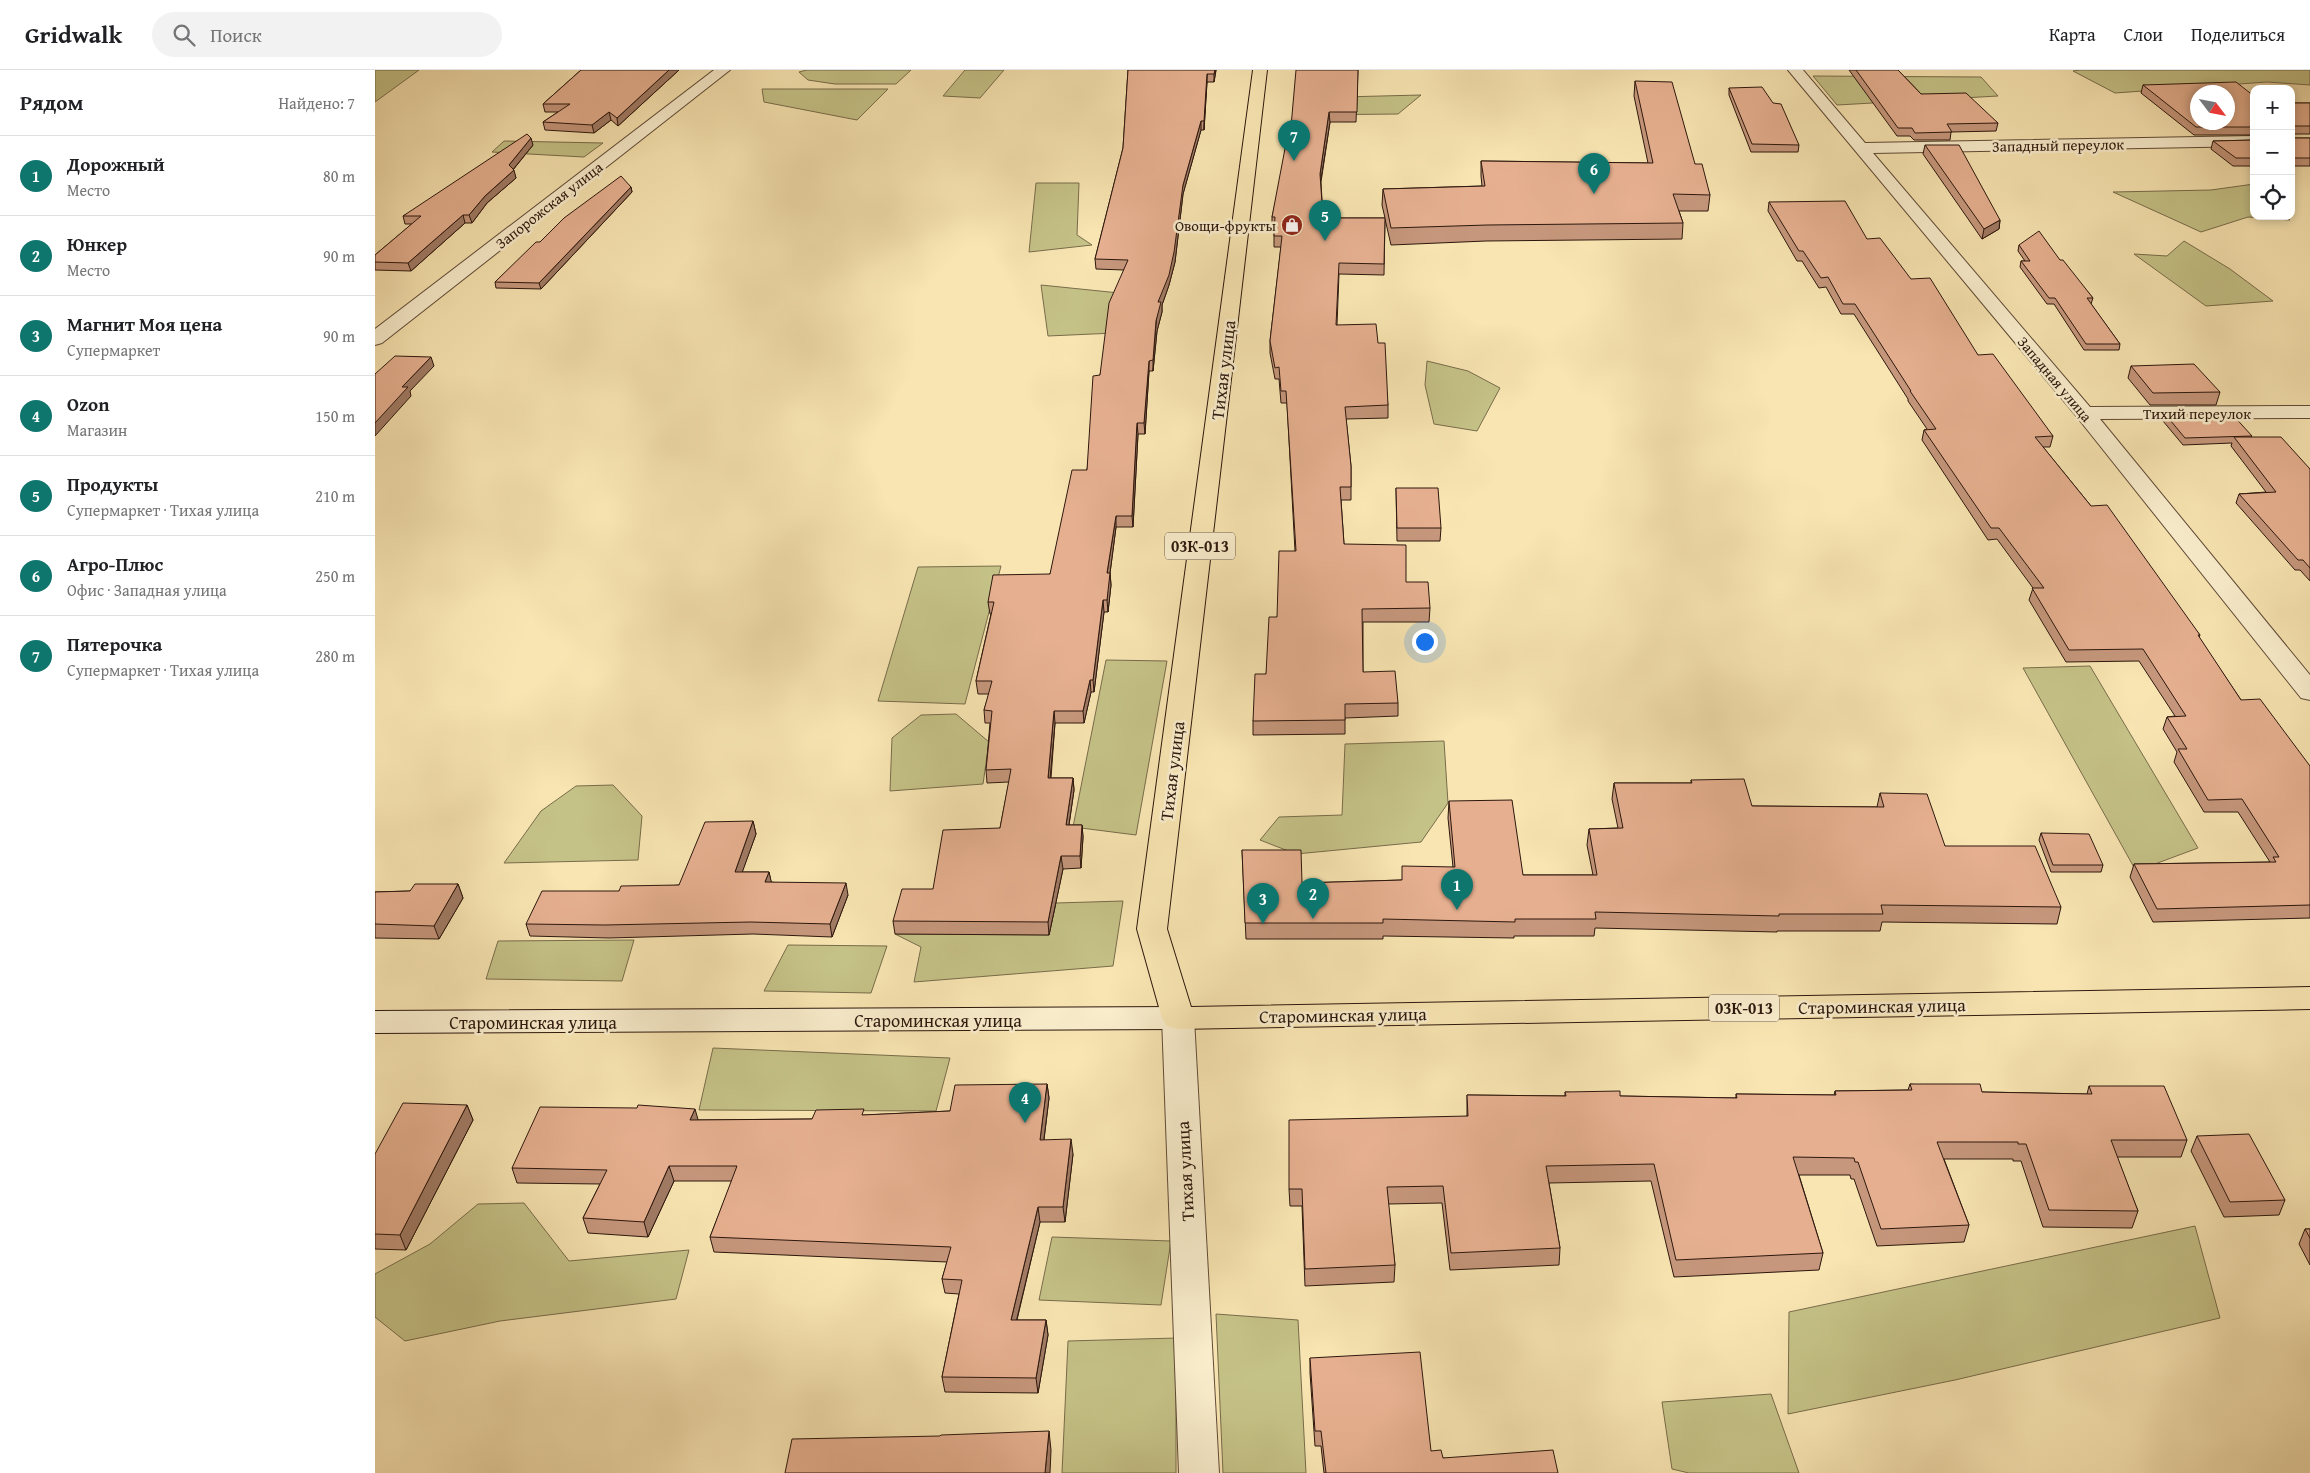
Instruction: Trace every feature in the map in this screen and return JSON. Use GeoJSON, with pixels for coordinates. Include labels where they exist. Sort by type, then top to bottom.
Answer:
{"type":"FeatureCollection","features":[{"type":"Feature","properties":{"kind":"main road","name":"Тихая улица"},"geometry":{"type":"LineString","coordinates":[[1178,1018],[1152,929],[1261,70]]}},
{"type":"Feature","properties":{"kind":"main road","name":"Староминская улица"},"geometry":{"type":"LineString","coordinates":[[1178,1018],[2310,998]]}},
{"type":"Feature","properties":{"kind":"street","name":"Запорожская улица"},"geometry":{"type":"LineString","coordinates":[[375,339],[723,70]]}},
{"type":"Feature","properties":{"kind":"street","name":"Западная улица"},"geometry":{"type":"LineString","coordinates":[[1795,70],[1863,148],[2084,413],[2310,692]]}},
{"type":"Feature","properties":{"kind":"street","name":"Западный переулок"},"geometry":{"type":"LineString","coordinates":[[1863,148],[2250,141]]}},
{"type":"Feature","properties":{"kind":"street","name":"Тихий переулок"},"geometry":{"type":"LineString","coordinates":[[2084,413],[2310,412]]}},
{"type":"Feature","properties":{"kind":"street","name":"Староминская улица"},"geometry":{"type":"LineString","coordinates":[[375,1022],[1178,1018]]}},
{"type":"Feature","properties":{"kind":"street","name":"Тихая улица"},"geometry":{"type":"LineString","coordinates":[[1178,1018],[1199,1473]]}},
{"type":"Feature","properties":{"kind":"shaded area"},"geometry":{"type":"Polygon","coordinates":[[[375,70],[419,70],[375,102],[375,70]]]}},
{"type":"Feature","properties":{"kind":"shaded area"},"geometry":{"type":"Polygon","coordinates":[[[807,70],[911,70],[896,84],[835,84],[808,80],[799,72],[807,70]]]}},
{"type":"Feature","properties":{"kind":"shaded area"},"geometry":{"type":"Polygon","coordinates":[[[965,70],[1004,70],[980,98],[943,96],[965,70]]]}},
{"type":"Feature","properties":{"kind":"shaded area"},"geometry":{"type":"Polygon","coordinates":[[[2310,70],[2310,85],[2267,82],[2190,85],[2190,88],[2115,93],[2073,71],[2310,70]]]}},
{"type":"Feature","properties":{"kind":"shaded area"},"geometry":{"type":"Polygon","coordinates":[[[1813,76],[1981,77],[1998,96],[1837,105],[1813,76]]]}},
{"type":"Feature","properties":{"kind":"shaded area"},"geometry":{"type":"Polygon","coordinates":[[[762,89],[888,89],[857,120],[764,102],[762,89]]]}},
{"type":"Feature","properties":{"kind":"shaded area"},"geometry":{"type":"Polygon","coordinates":[[[1421,95],[1398,114],[1299,115],[1301,98],[1421,95]]]}},
{"type":"Feature","properties":{"kind":"shaded area"},"geometry":{"type":"Polygon","coordinates":[[[504,141],[603,143],[584,157],[492,152],[504,141]]]}},
{"type":"Feature","properties":{"kind":"shaded area"},"geometry":{"type":"Polygon","coordinates":[[[1036,183],[1079,183],[1077,235],[1092,245],[1029,252],[1036,183]]]}},
{"type":"Feature","properties":{"kind":"shaded area"},"geometry":{"type":"Polygon","coordinates":[[[2250,185],[2250,217],[2201,232],[2113,192],[2211,190],[2250,185]]]}},
{"type":"Feature","properties":{"kind":"shaded area"},"geometry":{"type":"Polygon","coordinates":[[[2184,241],[2230,269],[2273,301],[2206,306],[2134,254],[2167,256],[2184,241]]]}},
{"type":"Feature","properties":{"kind":"shaded area"},"geometry":{"type":"Polygon","coordinates":[[[1041,285],[1129,294],[1115,333],[1048,336],[1041,285]]]}},
{"type":"Feature","properties":{"kind":"shaded area"},"geometry":{"type":"Polygon","coordinates":[[[1427,361],[1468,371],[1500,388],[1477,431],[1434,424],[1425,385],[1427,361]]]}},
{"type":"Feature","properties":{"kind":"shaded area"},"geometry":{"type":"Polygon","coordinates":[[[1001,566],[965,704],[878,701],[918,567],[1001,566]]]}},
{"type":"Feature","properties":{"kind":"shaded area"},"geometry":{"type":"Polygon","coordinates":[[[1106,660],[1167,661],[1136,835],[1073,827],[1106,660]]]}},
{"type":"Feature","properties":{"kind":"shaded area"},"geometry":{"type":"Polygon","coordinates":[[[2090,666],[2198,848],[2136,871],[2023,668],[2090,666]]]}},
{"type":"Feature","properties":{"kind":"shaded area"},"geometry":{"type":"Polygon","coordinates":[[[956,714],[989,742],[983,784],[890,791],[892,738],[921,715],[956,714]]]}},
{"type":"Feature","properties":{"kind":"shaded area"},"geometry":{"type":"Polygon","coordinates":[[[1444,741],[1448,803],[1421,842],[1296,854],[1260,840],[1279,817],[1342,815],[1345,744],[1444,741]]]}},
{"type":"Feature","properties":{"kind":"shaded area"},"geometry":{"type":"Polygon","coordinates":[[[613,785],[642,816],[638,860],[504,863],[541,811],[576,786],[613,785]]]}},
{"type":"Feature","properties":{"kind":"shaded area"},"geometry":{"type":"Polygon","coordinates":[[[1123,901],[1113,966],[914,982],[921,947],[895,934],[1049,935],[1056,903],[1123,901]]]}},
{"type":"Feature","properties":{"kind":"shaded area"},"geometry":{"type":"Polygon","coordinates":[[[634,940],[622,981],[486,979],[498,941],[634,940]]]}},
{"type":"Feature","properties":{"kind":"shaded area"},"geometry":{"type":"Polygon","coordinates":[[[788,945],[887,946],[871,993],[764,991],[788,945]]]}},
{"type":"Feature","properties":{"kind":"shaded area"},"geometry":{"type":"Polygon","coordinates":[[[713,1048],[950,1058],[936,1111],[699,1110],[713,1048]]]}},
{"type":"Feature","properties":{"kind":"shaded area"},"geometry":{"type":"Polygon","coordinates":[[[524,1203],[569,1261],[689,1250],[676,1299],[500,1321],[405,1341],[375,1317],[375,1274],[430,1244],[478,1204],[524,1203]]]}},
{"type":"Feature","properties":{"kind":"shaded area"},"geometry":{"type":"Polygon","coordinates":[[[2195,1226],[2220,1318],[1955,1380],[1788,1414],[1789,1312],[2195,1226]]]}},
{"type":"Feature","properties":{"kind":"shaded area"},"geometry":{"type":"Polygon","coordinates":[[[1052,1237],[1171,1241],[1161,1305],[1039,1300],[1052,1237]]]}},
{"type":"Feature","properties":{"kind":"shaded area"},"geometry":{"type":"Polygon","coordinates":[[[1216,1314],[1298,1320],[1306,1473],[1223,1473],[1216,1314]]]}},
{"type":"Feature","properties":{"kind":"shaded area"},"geometry":{"type":"Polygon","coordinates":[[[1176,1338],[1176,1473],[1062,1473],[1068,1341],[1176,1338]]]}},
{"type":"Feature","properties":{"kind":"shaded area"},"geometry":{"type":"Polygon","coordinates":[[[1771,1394],[1799,1473],[1689,1473],[1672,1469],[1662,1402],[1771,1394]]]}},
{"type":"Feature","properties":{"kind":"building"},"geometry":{"type":"Polygon","coordinates":[[[581,70],[669,70],[617,118],[609,112],[592,125],[543,122],[570,104],[543,104],[581,70]]]}},
{"type":"Feature","properties":{"kind":"building"},"geometry":{"type":"Polygon","coordinates":[[[1128,70],[1215,70],[1214,74],[1207,74],[1204,121],[1201,121],[1183,185],[1174,252],[1169,275],[1158,302],[1161,302],[1156,321],[1153,360],[1149,361],[1144,423],[1137,423],[1132,516],[1116,516],[1107,573],[1110,573],[1107,600],[1103,600],[1093,680],[1090,680],[1083,711],[1054,711],[1048,778],[1073,778],[1066,825],[1082,825],[1080,856],[1061,856],[1048,922],[893,921],[902,889],[933,889],[943,830],[1000,828],[1011,769],[986,770],[992,711],[984,710],[992,681],[976,681],[994,602],[988,602],[993,575],[1050,574],[1072,470],[1087,470],[1093,376],[1100,375],[1109,303],[1128,260],[1095,259],[1123,148],[1128,70]]]}},
{"type":"Feature","properties":{"kind":"building"},"geometry":{"type":"Polygon","coordinates":[[[1296,70],[1358,70],[1357,112],[1329,112],[1320,174],[1323,218],[1385,218],[1384,264],[1339,263],[1336,325],[1376,324],[1378,343],[1385,343],[1388,405],[1345,407],[1351,466],[1351,487],[1340,487],[1344,544],[1406,545],[1406,582],[1428,582],[1430,608],[1362,609],[1363,672],[1395,671],[1398,703],[1345,704],[1345,720],[1253,721],[1255,674],[1266,674],[1269,617],[1277,617],[1279,551],[1296,551],[1286,391],[1281,391],[1279,367],[1275,368],[1270,341],[1282,236],[1274,236],[1275,217],[1272,217],[1287,138],[1290,138],[1296,70]]]}},
{"type":"Feature","properties":{"kind":"building"},"geometry":{"type":"Polygon","coordinates":[[[1856,70],[1898,70],[1921,94],[1966,93],[1998,123],[1947,124],[1952,132],[1915,133],[1912,128],[1898,128],[1856,70]]]}},
{"type":"Feature","properties":{"kind":"building"},"geometry":{"type":"Polygon","coordinates":[[[1635,81],[1672,82],[1695,164],[1702,164],[1710,195],[1673,194],[1683,223],[1391,228],[1383,189],[1485,186],[1481,161],[1653,163],[1635,81]]]}},
{"type":"Feature","properties":{"kind":"building"},"geometry":{"type":"Polygon","coordinates":[[[2236,82],[2250,93],[2250,127],[2235,127],[2235,85],[2190,85],[2190,122],[2143,85],[2236,82]]]}},
{"type":"Feature","properties":{"kind":"building"},"geometry":{"type":"Polygon","coordinates":[[[1762,87],[1773,103],[1781,104],[1799,145],[1752,144],[1729,88],[1762,87]]]}},
{"type":"Feature","properties":{"kind":"building"},"geometry":{"type":"Polygon","coordinates":[[[2295,103],[2310,103],[2310,126],[2295,126],[2295,103]]]}},
{"type":"Feature","properties":{"kind":"building"},"geometry":{"type":"Polygon","coordinates":[[[527,134],[531,138],[509,165],[514,170],[485,196],[469,215],[463,215],[408,263],[375,262],[375,255],[421,216],[403,216],[527,134]]]}},
{"type":"Feature","properties":{"kind":"building"},"geometry":{"type":"Polygon","coordinates":[[[2295,138],[2310,138],[2310,158],[2295,158],[2295,138]]]}},
{"type":"Feature","properties":{"kind":"building"},"geometry":{"type":"Polygon","coordinates":[[[2250,140],[2250,158],[2236,158],[2213,141],[2250,140]]]}},
{"type":"Feature","properties":{"kind":"building"},"geometry":{"type":"Polygon","coordinates":[[[1925,145],[1959,145],[2000,220],[1984,229],[1925,145]]]}},
{"type":"Feature","properties":{"kind":"building"},"geometry":{"type":"Polygon","coordinates":[[[621,176],[631,187],[539,283],[495,282],[564,218],[621,176]]]}},
{"type":"Feature","properties":{"kind":"building"},"geometry":{"type":"Polygon","coordinates":[[[1845,201],[1867,239],[1880,238],[1911,279],[1930,278],[1978,355],[1993,354],[2053,436],[2035,437],[2091,506],[2107,505],[2200,635],[2198,635],[2241,700],[2260,699],[2310,766],[2310,905],[2157,909],[2134,864],[2276,862],[2273,857],[2279,857],[2242,799],[2208,800],[2178,749],[2187,749],[2167,717],[2186,716],[2143,649],[2069,650],[2032,588],[2044,588],[1999,528],[1991,528],[1924,430],[1936,429],[1855,304],[1843,304],[1828,277],[1821,278],[1803,251],[1799,251],[1769,202],[1845,201]]]}},
{"type":"Feature","properties":{"kind":"building"},"geometry":{"type":"Polygon","coordinates":[[[2039,231],[2060,260],[2063,260],[2093,298],[2087,298],[2120,344],[2086,344],[2055,298],[2049,298],[2021,261],[2030,261],[2019,245],[2039,231]]]}},
{"type":"Feature","properties":{"kind":"building"},"geometry":{"type":"Polygon","coordinates":[[[395,356],[431,357],[402,387],[408,387],[375,423],[375,374],[395,356]]]}},
{"type":"Feature","properties":{"kind":"building"},"geometry":{"type":"Polygon","coordinates":[[[2194,364],[2220,392],[2153,393],[2131,366],[2194,364]]]}},
{"type":"Feature","properties":{"kind":"building"},"geometry":{"type":"Polygon","coordinates":[[[2165,414],[2232,414],[2252,436],[2185,438],[2165,414]]]}},
{"type":"Feature","properties":{"kind":"building"},"geometry":{"type":"Polygon","coordinates":[[[2234,437],[2281,437],[2310,469],[2310,568],[2303,560],[2298,560],[2239,494],[2276,492],[2234,437]]]}},
{"type":"Feature","properties":{"kind":"building"},"geometry":{"type":"Polygon","coordinates":[[[1396,488],[1438,488],[1441,528],[1397,528],[1396,488]]]}},
{"type":"Feature","properties":{"kind":"building"},"geometry":{"type":"Polygon","coordinates":[[[1744,779],[1752,806],[1884,807],[1880,793],[1927,794],[1945,846],[2035,846],[2061,907],[1881,905],[1883,914],[1779,914],[1779,916],[1595,912],[1596,919],[1515,919],[1515,922],[1383,919],[1383,923],[1245,923],[1242,850],[1301,850],[1302,883],[1402,880],[1402,866],[1455,867],[1449,801],[1512,800],[1523,875],[1597,875],[1589,829],[1623,828],[1614,783],[1692,783],[1691,780],[1744,779]]]}},
{"type":"Feature","properties":{"kind":"building"},"geometry":{"type":"Polygon","coordinates":[[[753,821],[735,872],[769,872],[765,882],[846,883],[830,924],[750,922],[605,925],[526,924],[542,891],[619,891],[621,886],[679,885],[705,822],[753,821]]]}},
{"type":"Feature","properties":{"kind":"building"},"geometry":{"type":"Polygon","coordinates":[[[2041,833],[2089,834],[2103,865],[2053,865],[2041,833]]]}},
{"type":"Feature","properties":{"kind":"building"},"geometry":{"type":"Polygon","coordinates":[[[415,884],[458,884],[434,926],[375,924],[375,892],[410,891],[415,884]]]}},
{"type":"Feature","properties":{"kind":"building"},"geometry":{"type":"Polygon","coordinates":[[[1047,1084],[1040,1140],[1071,1139],[1063,1207],[1038,1207],[1011,1320],[1046,1320],[1036,1378],[942,1377],[962,1280],[942,1279],[951,1247],[710,1237],[737,1166],[669,1166],[644,1222],[583,1218],[607,1170],[512,1168],[540,1107],[637,1108],[638,1105],[695,1109],[690,1120],[812,1119],[816,1110],[864,1109],[862,1115],[950,1111],[955,1085],[1047,1084]]]}},
{"type":"Feature","properties":{"kind":"building"},"geometry":{"type":"Polygon","coordinates":[[[1910,1084],[1980,1084],[1982,1092],[2092,1094],[2089,1086],[2164,1086],[2187,1140],[2111,1140],[2138,1211],[2049,1210],[2026,1144],[2018,1144],[2018,1142],[1937,1142],[1969,1225],[1881,1229],[1858,1162],[1855,1162],[1854,1158],[1793,1157],[1823,1253],[1676,1260],[1654,1164],[1546,1166],[1560,1248],[1451,1253],[1443,1186],[1387,1187],[1395,1265],[1305,1269],[1302,1189],[1289,1189],[1289,1120],[1468,1116],[1467,1095],[1566,1096],[1565,1092],[1620,1091],[1620,1096],[1737,1098],[1736,1094],[1836,1095],[1835,1091],[1912,1090],[1910,1084]]]}},
{"type":"Feature","properties":{"kind":"building"},"geometry":{"type":"Polygon","coordinates":[[[403,1103],[467,1105],[400,1235],[375,1234],[375,1154],[403,1103]]]}},
{"type":"Feature","properties":{"kind":"building"},"geometry":{"type":"Polygon","coordinates":[[[2249,1134],[2285,1200],[2230,1202],[2197,1136],[2249,1134]]]}},
{"type":"Feature","properties":{"kind":"building"},"geometry":{"type":"Polygon","coordinates":[[[2305,1229],[2310,1229],[2310,1238],[2305,1229]]]}},
{"type":"Feature","properties":{"kind":"building"},"geometry":{"type":"Polygon","coordinates":[[[1420,1352],[1431,1451],[1441,1450],[1443,1458],[1553,1450],[1558,1473],[1326,1473],[1321,1431],[1315,1431],[1310,1358],[1420,1352]]]}},
{"type":"Feature","properties":{"kind":"building"},"geometry":{"type":"Polygon","coordinates":[[[1049,1431],[1045,1473],[785,1473],[792,1439],[940,1436],[1049,1431]]]}},
{"type":"Feature","properties":{"kind":"place","name":"Пятерочка"},"geometry":{"type":"Point","coordinates":[1294,161]}},
{"type":"Feature","properties":{"kind":"place","name":"Агро-Плюс"},"geometry":{"type":"Point","coordinates":[1594,194]}},
{"type":"Feature","properties":{"kind":"place","name":"Овощи-фрукты"},"geometry":{"type":"Point","coordinates":[1292,225]}},
{"type":"Feature","properties":{"kind":"place","name":"Продукты"},"geometry":{"type":"Point","coordinates":[1325,241]}},
{"type":"Feature","properties":{"kind":"place","name":"Дорожный"},"geometry":{"type":"Point","coordinates":[1457,910]}},
{"type":"Feature","properties":{"kind":"place","name":"Юнкер"},"geometry":{"type":"Point","coordinates":[1313,919]}},
{"type":"Feature","properties":{"kind":"place","name":"Магнит Моя цена"},"geometry":{"type":"Point","coordinates":[1263,924]}},
{"type":"Feature","properties":{"kind":"place","name":"Ozon"},"geometry":{"type":"Point","coordinates":[1025,1123]}}]}
